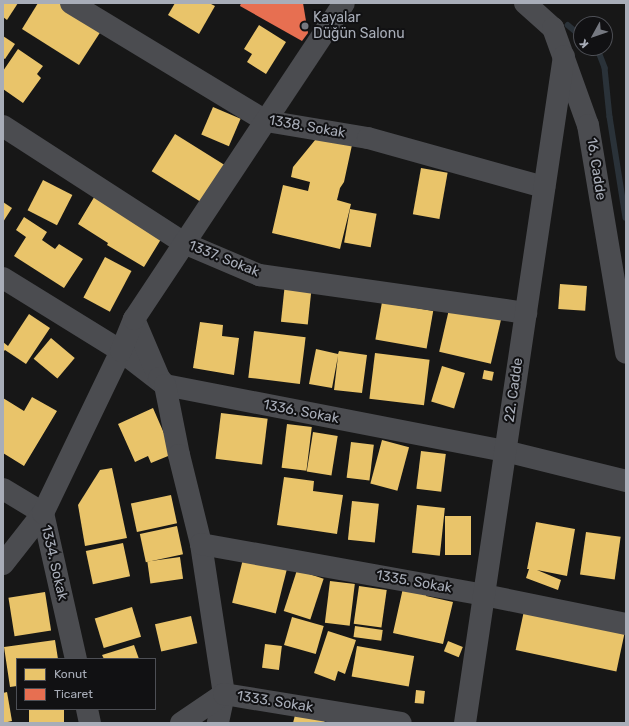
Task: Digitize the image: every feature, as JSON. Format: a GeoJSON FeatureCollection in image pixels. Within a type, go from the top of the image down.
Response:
{"type":"FeatureCollection","features":[{"type":"Feature","properties":{"kind":"street","name":"1338. Sokak"},"geometry":{"type":"LineString","coordinates":[[71,3],[266,121],[368,138],[544,187]]}},
{"type":"Feature","properties":{"kind":"street"},"geometry":{"type":"LineString","coordinates":[[3,564],[43,513],[121,351],[134,319],[344,3]]}},
{"type":"Feature","properties":{"kind":"street","name":"16. Cadde"},"geometry":{"type":"LineString","coordinates":[[525,3],[554,28],[588,125],[626,353]]}},
{"type":"Feature","properties":{"kind":"street","name":"22. Cadde"},"geometry":{"type":"LineString","coordinates":[[465,723],[564,56]]}},
{"type":"Feature","properties":{"kind":"street","name":"1337. Sokak"},"geometry":{"type":"LineString","coordinates":[[3,126],[184,243],[259,275],[526,313]]}},
{"type":"Feature","properties":{"kind":"street","name":"1336. Sokak"},"geometry":{"type":"LineString","coordinates":[[3,278],[121,351],[165,385],[505,451],[626,481]]}},
{"type":"Feature","properties":{"kind":"street"},"geometry":{"type":"LineString","coordinates":[[134,319],[160,378],[165,385],[179,455],[201,544],[224,694],[218,723]]}},
{"type":"Feature","properties":{"kind":"street","name":"1334. Sokak"},"geometry":{"type":"LineString","coordinates":[[3,489],[43,513],[76,658]]}},
{"type":"Feature","properties":{"kind":"street","name":"1335. Sokak"},"geometry":{"type":"LineString","coordinates":[[201,544],[484,595],[626,624]]}},
{"type":"Feature","properties":{"kind":"street","name":"1333. Sokak"},"geometry":{"type":"LineString","coordinates":[[181,723],[224,694],[401,723]]}},
{"type":"Feature","properties":{"kind":"street"},"geometry":{"type":"LineString","coordinates":[[87,710],[90,723]]}},
{"type":"Feature","properties":{"kind":"building: Konut"},"geometry":{"type":"Polygon","coordinates":[[[3,3],[18,3],[7,20],[3,17],[3,3]]]}},
{"type":"Feature","properties":{"kind":"building: Konut"},"geometry":{"type":"Polygon","coordinates":[[[38,3],[63,3],[103,28],[79,65],[22,29],[38,3]]]}},
{"type":"Feature","properties":{"kind":"building: Konut"},"geometry":{"type":"Polygon","coordinates":[[[175,3],[209,3],[215,6],[199,34],[168,15],[175,3]]]}},
{"type":"Feature","properties":{"kind":"building: Konut"},"geometry":{"type":"Polygon","coordinates":[[[259,25],[286,42],[266,74],[247,62],[252,54],[244,49],[259,25]]]}},
{"type":"Feature","properties":{"kind":"building: Konut"},"geometry":{"type":"Polygon","coordinates":[[[3,36],[15,44],[5,59],[3,58],[3,36]]]}},
{"type":"Feature","properties":{"kind":"building: Konut"},"geometry":{"type":"Polygon","coordinates":[[[18,49],[43,66],[37,74],[41,78],[23,103],[3,89],[3,71],[18,49]]]}},
{"type":"Feature","properties":{"kind":"building: Konut"},"geometry":{"type":"Polygon","coordinates":[[[213,107],[241,119],[229,146],[201,135],[213,107]]]}},
{"type":"Feature","properties":{"kind":"building: Konut"},"geometry":{"type":"Polygon","coordinates":[[[175,134],[225,165],[202,203],[152,171],[175,134]]]}},
{"type":"Feature","properties":{"kind":"building: Konut"},"geometry":{"type":"Polygon","coordinates":[[[320,134],[352,145],[344,182],[340,188],[337,200],[351,204],[340,249],[272,233],[283,185],[308,191],[310,182],[291,177],[293,167],[320,134]]]}},
{"type":"Feature","properties":{"kind":"building: Konut"},"geometry":{"type":"Polygon","coordinates":[[[421,168],[448,173],[439,219],[413,214],[421,168]]]}},
{"type":"Feature","properties":{"kind":"building: Konut"},"geometry":{"type":"Polygon","coordinates":[[[43,180],[72,195],[57,225],[28,210],[43,180]]]}},
{"type":"Feature","properties":{"kind":"building: Konut"},"geometry":{"type":"Polygon","coordinates":[[[96,194],[163,236],[144,267],[107,245],[108,243],[78,224],[96,194]]]}},
{"type":"Feature","properties":{"kind":"building: Konut"},"geometry":{"type":"Polygon","coordinates":[[[3,202],[12,208],[3,222],[3,202]]]}},
{"type":"Feature","properties":{"kind":"building: Konut"},"geometry":{"type":"Polygon","coordinates":[[[350,209],[377,214],[371,247],[344,242],[350,209]]]}},
{"type":"Feature","properties":{"kind":"building: Konut"},"geometry":{"type":"Polygon","coordinates":[[[24,217],[47,232],[42,240],[55,249],[59,244],[83,259],[64,288],[14,256],[26,237],[16,230],[24,217]]]}},
{"type":"Feature","properties":{"kind":"building: Konut"},"geometry":{"type":"Polygon","coordinates":[[[105,257],[131,271],[110,312],[83,298],[105,257]]]}},
{"type":"Feature","properties":{"kind":"building: Konut"},"geometry":{"type":"Polygon","coordinates":[[[285,283],[312,286],[308,325],[281,322],[285,283]]]}},
{"type":"Feature","properties":{"kind":"building: Konut"},"geometry":{"type":"Polygon","coordinates":[[[560,284],[587,286],[585,311],[558,309],[560,284]]]}},
{"type":"Feature","properties":{"kind":"building: Konut"},"geometry":{"type":"Polygon","coordinates":[[[382,302],[433,311],[427,348],[375,339],[382,302]]]}},
{"type":"Feature","properties":{"kind":"building: Konut"},"geometry":{"type":"Polygon","coordinates":[[[450,305],[502,317],[491,364],[439,352],[450,305]]]}},
{"type":"Feature","properties":{"kind":"building: Konut"},"geometry":{"type":"Polygon","coordinates":[[[29,314],[50,328],[26,364],[5,350],[3,352],[3,342],[8,346],[29,314]]]}},
{"type":"Feature","properties":{"kind":"building: Konut"},"geometry":{"type":"Polygon","coordinates":[[[200,322],[223,325],[222,336],[239,338],[234,375],[193,368],[200,322]]]}},
{"type":"Feature","properties":{"kind":"building: Konut"},"geometry":{"type":"Polygon","coordinates":[[[254,331],[306,337],[300,384],[248,378],[254,331]]]}},
{"type":"Feature","properties":{"kind":"building: Konut"},"geometry":{"type":"Polygon","coordinates":[[[51,338],[75,358],[57,379],[34,359],[51,338]]]}},
{"type":"Feature","properties":{"kind":"building: Konut"},"geometry":{"type":"Polygon","coordinates":[[[316,349],[338,354],[339,351],[367,355],[362,393],[334,390],[338,356],[332,388],[309,384],[316,349]]]}},
{"type":"Feature","properties":{"kind":"building: Konut"},"geometry":{"type":"Polygon","coordinates":[[[375,353],[430,360],[424,405],[369,399],[375,353]]]}},
{"type":"Feature","properties":{"kind":"building: Konut"},"geometry":{"type":"Polygon","coordinates":[[[442,366],[465,373],[454,408],[431,401],[442,366]]]}},
{"type":"Feature","properties":{"kind":"building: Konut"},"geometry":{"type":"Polygon","coordinates":[[[484,370],[494,372],[492,381],[482,379],[484,370]]]}},
{"type":"Feature","properties":{"kind":"building: Konut"},"geometry":{"type":"Polygon","coordinates":[[[32,397],[57,411],[24,466],[3,453],[3,398],[24,411],[32,397]]]}},
{"type":"Feature","properties":{"kind":"building: Konut"},"geometry":{"type":"Polygon","coordinates":[[[153,408],[173,454],[151,463],[148,456],[135,462],[118,424],[153,408]]]}},
{"type":"Feature","properties":{"kind":"building: Konut"},"geometry":{"type":"Polygon","coordinates":[[[221,413],[268,419],[262,464],[215,459],[221,413]]]}},
{"type":"Feature","properties":{"kind":"building: Konut"},"geometry":{"type":"Polygon","coordinates":[[[287,424],[312,427],[306,471],[282,468],[287,424]]]}},
{"type":"Feature","properties":{"kind":"building: Konut"},"geometry":{"type":"Polygon","coordinates":[[[313,432],[338,436],[331,475],[307,472],[313,432]]]}},
{"type":"Feature","properties":{"kind":"building: Konut"},"geometry":{"type":"Polygon","coordinates":[[[382,440],[409,447],[397,491],[370,483],[382,440]]]}},
{"type":"Feature","properties":{"kind":"building: Konut"},"geometry":{"type":"Polygon","coordinates":[[[351,442],[374,445],[369,481],[347,478],[351,442]]]}},
{"type":"Feature","properties":{"kind":"building: Konut"},"geometry":{"type":"Polygon","coordinates":[[[421,451],[446,454],[441,492],[416,489],[421,451]]]}},
{"type":"Feature","properties":{"kind":"building: Konut"},"geometry":{"type":"Polygon","coordinates":[[[112,468],[127,538],[85,546],[78,505],[100,470],[112,468]]]}},
{"type":"Feature","properties":{"kind":"building: Konut"},"geometry":{"type":"Polygon","coordinates":[[[284,477],[314,481],[313,491],[343,495],[337,534],[277,525],[284,477]]]}},
{"type":"Feature","properties":{"kind":"building: Konut"},"geometry":{"type":"Polygon","coordinates":[[[171,495],[177,523],[137,532],[131,504],[171,495]]]}},
{"type":"Feature","properties":{"kind":"building: Konut"},"geometry":{"type":"Polygon","coordinates":[[[352,501],[379,504],[375,543],[348,540],[352,501]]]}},
{"type":"Feature","properties":{"kind":"building: Konut"},"geometry":{"type":"Polygon","coordinates":[[[417,505],[445,508],[440,556],[412,553],[417,505]]]}},
{"type":"Feature","properties":{"kind":"building: Konut"},"geometry":{"type":"Polygon","coordinates":[[[445,516],[471,516],[471,555],[445,555],[445,516]]]}},
{"type":"Feature","properties":{"kind":"building: Konut"},"geometry":{"type":"Polygon","coordinates":[[[536,522],[575,529],[567,576],[537,570],[561,580],[558,590],[526,578],[529,569],[527,569],[536,522]]]}},
{"type":"Feature","properties":{"kind":"building: Konut"},"geometry":{"type":"Polygon","coordinates":[[[177,526],[183,554],[146,562],[140,534],[177,526]]]}},
{"type":"Feature","properties":{"kind":"building: Konut"},"geometry":{"type":"Polygon","coordinates":[[[586,532],[621,537],[615,579],[580,575],[586,532]]]}},
{"type":"Feature","properties":{"kind":"building: Konut"},"geometry":{"type":"Polygon","coordinates":[[[123,543],[130,576],[93,584],[86,551],[123,543]]]}},
{"type":"Feature","properties":{"kind":"building: Konut"},"geometry":{"type":"Polygon","coordinates":[[[180,557],[183,579],[150,583],[147,562],[180,557]]]}},
{"type":"Feature","properties":{"kind":"building: Konut"},"geometry":{"type":"Polygon","coordinates":[[[243,559],[287,570],[276,614],[232,603],[243,559]]]}},
{"type":"Feature","properties":{"kind":"building: Konut"},"geometry":{"type":"Polygon","coordinates":[[[297,570],[324,579],[310,620],[284,611],[297,570]]]}},
{"type":"Feature","properties":{"kind":"building: Konut"},"geometry":{"type":"Polygon","coordinates":[[[330,581],[355,584],[350,626],[325,623],[330,581]]]}},
{"type":"Feature","properties":{"kind":"building: Konut"},"geometry":{"type":"Polygon","coordinates":[[[359,586],[387,590],[381,628],[354,624],[359,586]]]}},
{"type":"Feature","properties":{"kind":"building: Konut"},"geometry":{"type":"Polygon","coordinates":[[[403,588],[427,593],[426,596],[453,602],[443,644],[393,633],[403,588]]]}},
{"type":"Feature","properties":{"kind":"building: Konut"},"geometry":{"type":"Polygon","coordinates":[[[45,592],[51,631],[15,636],[8,598],[45,592]]]}},
{"type":"Feature","properties":{"kind":"building: Konut"},"geometry":{"type":"Polygon","coordinates":[[[525,606],[626,627],[616,671],[516,650],[525,606]]]}},
{"type":"Feature","properties":{"kind":"building: Konut"},"geometry":{"type":"Polygon","coordinates":[[[132,607],[141,637],[104,648],[95,618],[132,607]]]}},
{"type":"Feature","properties":{"kind":"building: Konut"},"geometry":{"type":"Polygon","coordinates":[[[191,616],[197,643],[161,652],[155,624],[191,616]]]}},
{"type":"Feature","properties":{"kind":"building: Konut"},"geometry":{"type":"Polygon","coordinates":[[[292,617],[324,626],[316,654],[284,645],[292,617]]]}},
{"type":"Feature","properties":{"kind":"building: Konut"},"geometry":{"type":"Polygon","coordinates":[[[355,626],[383,630],[381,641],[353,637],[355,626]]]}},
{"type":"Feature","properties":{"kind":"building: Konut"},"geometry":{"type":"Polygon","coordinates":[[[328,631],[356,640],[345,674],[338,671],[335,681],[314,673],[328,631]]]}},
{"type":"Feature","properties":{"kind":"building: Konut"},"geometry":{"type":"Polygon","coordinates":[[[55,640],[58,658],[16,658],[16,686],[10,687],[4,647],[55,640]]]}},
{"type":"Feature","properties":{"kind":"building: Konut"},"geometry":{"type":"Polygon","coordinates":[[[448,641],[463,647],[459,657],[444,651],[448,641]]]}},
{"type":"Feature","properties":{"kind":"building: Konut"},"geometry":{"type":"Polygon","coordinates":[[[265,644],[282,646],[279,670],[262,668],[265,644]]]}},
{"type":"Feature","properties":{"kind":"building: Konut"},"geometry":{"type":"Polygon","coordinates":[[[134,645],[139,658],[104,658],[102,655],[134,645]]]}},
{"type":"Feature","properties":{"kind":"building: Konut"},"geometry":{"type":"Polygon","coordinates":[[[357,646],[414,656],[409,687],[352,677],[357,646]]]}},
{"type":"Feature","properties":{"kind":"building: Konut"},"geometry":{"type":"Polygon","coordinates":[[[416,690],[425,691],[424,704],[415,703],[416,690]]]}},
{"type":"Feature","properties":{"kind":"building: Konut"},"geometry":{"type":"Polygon","coordinates":[[[7,692],[12,721],[3,723],[3,693],[7,692]]]}},
{"type":"Feature","properties":{"kind":"building: Konut"},"geometry":{"type":"Polygon","coordinates":[[[29,710],[64,710],[64,723],[29,723],[29,710]]]}},
{"type":"Feature","properties":{"kind":"building: Konut"},"geometry":{"type":"Polygon","coordinates":[[[296,711],[326,718],[324,723],[293,723],[296,711]]]}},
{"type":"Feature","properties":{"kind":"building: Ticaret"},"geometry":{"type":"Polygon","coordinates":[[[241,3],[303,3],[308,33],[302,41],[240,6],[241,3]]]}},
{"type":"Feature","properties":{"kind":"waterway"},"geometry":{"type":"LineString","coordinates":[[568,25],[573,29]]}},
{"type":"Feature","properties":{"kind":"waterway"},"geometry":{"type":"LineString","coordinates":[[600,56],[605,68],[610,117],[626,218]]}},
{"type":"Feature","properties":{"kind":"place","name":"Kayalar Düğün Salonu"},"geometry":{"type":"Point","coordinates":[305,26]}}]}
